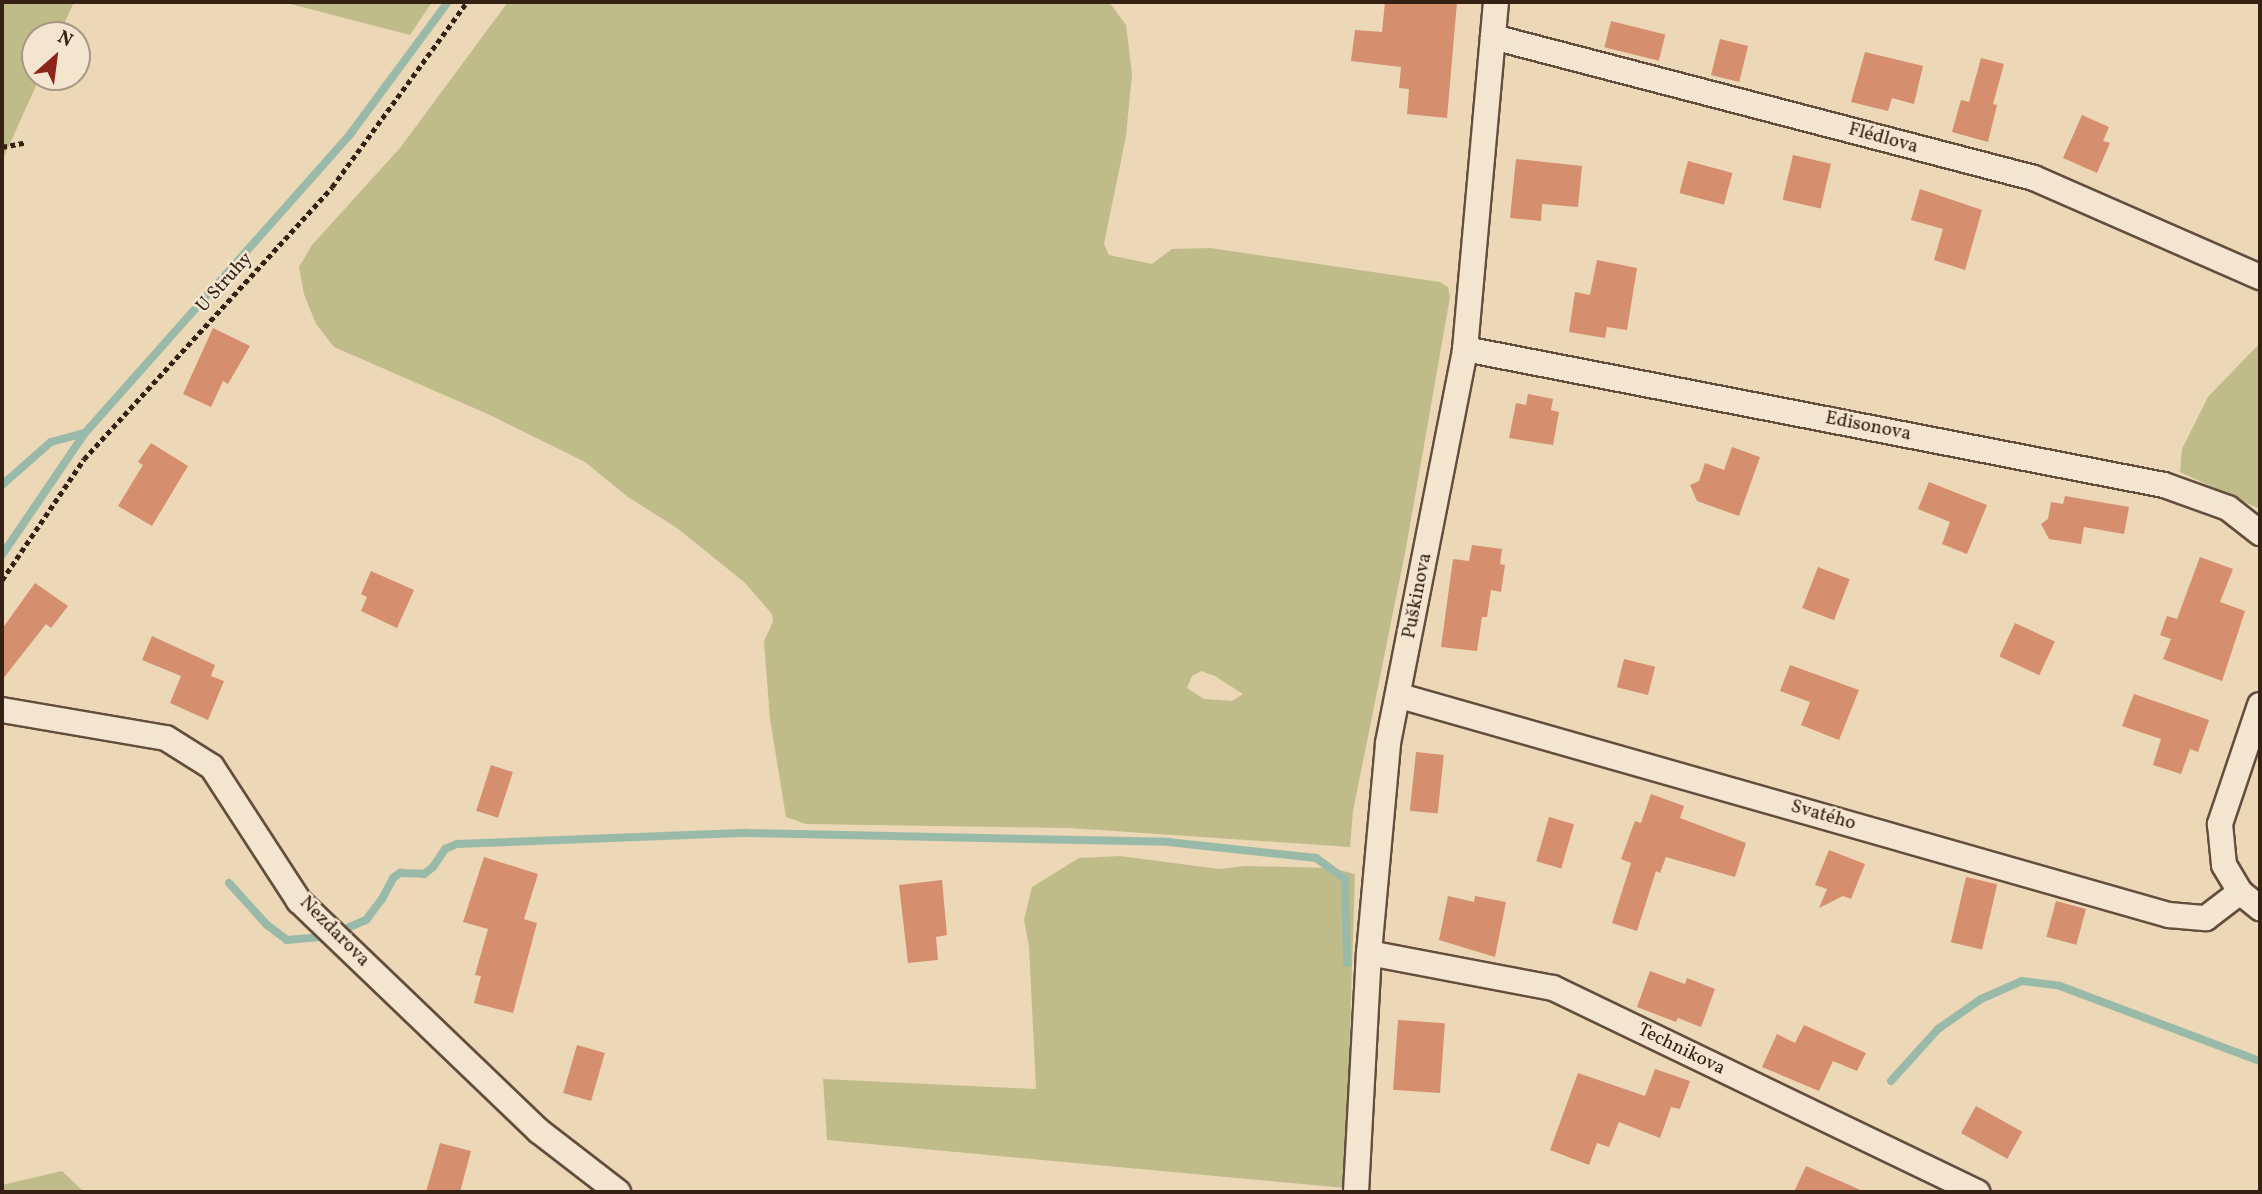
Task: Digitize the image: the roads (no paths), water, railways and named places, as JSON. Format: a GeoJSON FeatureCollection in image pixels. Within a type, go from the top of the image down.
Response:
{"type":"FeatureCollection","features":[{"type":"Feature","properties":{"kind":"street","name":"Puškinova"},"geometry":{"type":"LineString","coordinates":[[1356,1192],[1369,953],[1388,743],[1465,349],[1496,2]]}},
{"type":"Feature","properties":{"kind":"street","name":"Flédlova"},"geometry":{"type":"LineString","coordinates":[[1493,37],[2034,178],[2260,277]]}},
{"type":"Feature","properties":{"kind":"street","name":"Edisonova"},"geometry":{"type":"LineString","coordinates":[[1465,349],[2164,485],[2228,508],[2260,533]]}},
{"type":"Feature","properties":{"kind":"street","name":"Svatého"},"geometry":{"type":"LineString","coordinates":[[1399,695],[2169,915],[2206,918],[2240,892]]}},
{"type":"Feature","properties":{"kind":"street"},"geometry":{"type":"LineString","coordinates":[[2260,705],[2220,824],[2224,865],[2240,892],[2260,908]]}},
{"type":"Feature","properties":{"kind":"street","name":"Nezdarova"},"geometry":{"type":"LineString","coordinates":[[2,710],[166,738],[212,766],[299,901],[539,1130],[618,1192]]}},
{"type":"Feature","properties":{"kind":"street","name":"Technikova"},"geometry":{"type":"LineString","coordinates":[[1369,953],[1553,988],[1977,1192]]}},
{"type":"Feature","properties":{"kind":"waterway"},"geometry":{"type":"LineString","coordinates":[[2,555],[85,433],[351,133],[448,2]]}},
{"type":"Feature","properties":{"kind":"waterway"},"geometry":{"type":"LineString","coordinates":[[2,485],[51,442],[85,433]]}},
{"type":"Feature","properties":{"kind":"waterway"},"geometry":{"type":"LineString","coordinates":[[347,928],[366,920],[382,899],[393,878],[400,873],[424,874],[433,867],[445,849],[457,844],[747,833],[1168,842],[1316,858],[1345,879],[1347,963]]}},
{"type":"Feature","properties":{"kind":"waterway"},"geometry":{"type":"LineString","coordinates":[[229,883],[267,925],[287,940],[323,937]]}},
{"type":"Feature","properties":{"kind":"waterway"},"geometry":{"type":"LineString","coordinates":[[1891,1081],[1938,1029],[1981,999],[2022,981],[2060,986],[2260,1061]]}}]}
